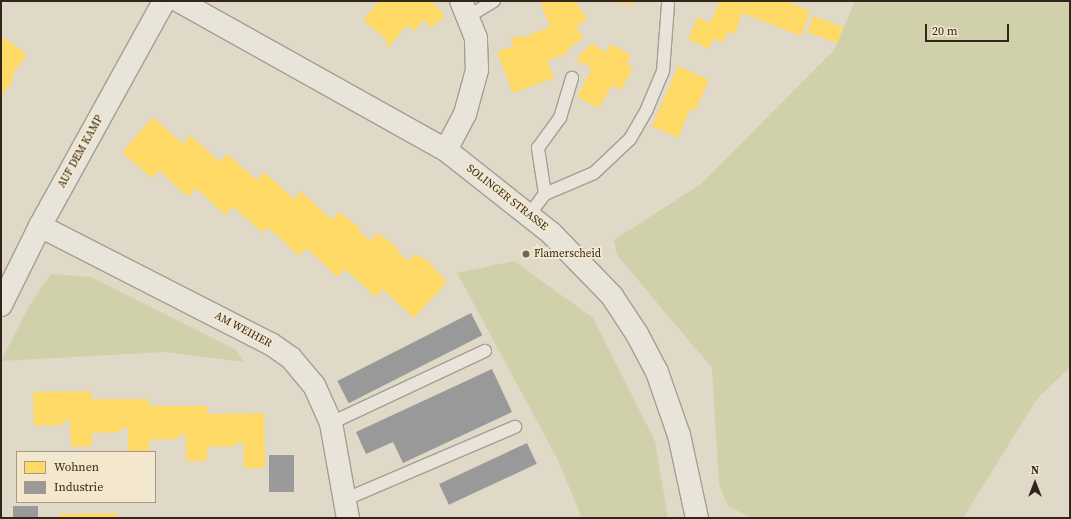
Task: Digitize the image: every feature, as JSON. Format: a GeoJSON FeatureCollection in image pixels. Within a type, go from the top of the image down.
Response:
{"type":"FeatureCollection","features":[{"type":"Feature","properties":{"kind":"main road","name":"AUF DEM KAMP"},"geometry":{"type":"LineString","coordinates":[[1,304],[40,226],[164,1]]}},
{"type":"Feature","properties":{"kind":"main road","name":"SOLINGER STRASSE"},"geometry":{"type":"LineString","coordinates":[[179,1],[446,150],[551,233],[612,296],[638,334],[657,372],[679,435],[697,518]]}},
{"type":"Feature","properties":{"kind":"main road"},"geometry":{"type":"LineString","coordinates":[[446,150],[465,114],[477,70],[476,38],[465,9]]}},
{"type":"Feature","properties":{"kind":"main road","name":"AM WEIHER"},"geometry":{"type":"LineString","coordinates":[[40,226],[272,344],[291,358],[314,385],[332,423],[347,509]]}},
{"type":"Feature","properties":{"kind":"lane"},"geometry":{"type":"LineString","coordinates":[[465,9],[494,1]]}},
{"type":"Feature","properties":{"kind":"lane"},"geometry":{"type":"LineString","coordinates":[[529,215],[545,194],[594,173],[630,138],[647,109],[663,71],[668,4]]}},
{"type":"Feature","properties":{"kind":"lane"},"geometry":{"type":"LineString","coordinates":[[545,194],[538,148],[560,118],[572,78]]}},
{"type":"Feature","properties":{"kind":"lane"},"geometry":{"type":"LineString","coordinates":[[332,423],[485,351]]}},
{"type":"Feature","properties":{"kind":"lane"},"geometry":{"type":"LineString","coordinates":[[347,509],[516,427]]}},
{"type":"Feature","properties":{"kind":"green space"},"geometry":{"type":"Polygon","coordinates":[[[855,1],[1070,1],[1070,367],[1037,399],[963,518],[751,518],[728,506],[719,485],[712,368],[617,255],[614,240],[701,184],[834,50],[855,1]]]}},
{"type":"Feature","properties":{"kind":"green space"},"geometry":{"type":"Polygon","coordinates":[[[514,261],[593,318],[655,441],[668,518],[582,518],[557,458],[457,273],[514,261]]]}},
{"type":"Feature","properties":{"kind":"green space"},"geometry":{"type":"Polygon","coordinates":[[[51,274],[91,277],[236,350],[244,362],[165,352],[1,361],[28,308],[51,274]]]}},
{"type":"Feature","properties":{"kind":"building: Wohnen"},"geometry":{"type":"Polygon","coordinates":[[[379,1],[431,1],[445,16],[431,28],[424,20],[414,31],[407,25],[389,47],[385,44],[388,41],[363,20],[379,1]]]}},
{"type":"Feature","properties":{"kind":"building: Wohnen"},"geometry":{"type":"Polygon","coordinates":[[[540,1],[575,1],[587,19],[576,28],[584,37],[569,48],[566,54],[547,61],[554,78],[513,93],[497,52],[513,46],[511,39],[519,36],[524,37],[550,27],[540,1]]]}},
{"type":"Feature","properties":{"kind":"building: Wohnen"},"geometry":{"type":"Polygon","coordinates":[[[604,1],[635,1],[634,5],[604,1]]]}},
{"type":"Feature","properties":{"kind":"building: Wohnen"},"geometry":{"type":"Polygon","coordinates":[[[720,1],[785,1],[810,11],[801,36],[742,13],[735,34],[728,32],[723,43],[713,39],[709,49],[688,39],[698,17],[710,23],[720,1]]]}},
{"type":"Feature","properties":{"kind":"building: Wohnen"},"geometry":{"type":"Polygon","coordinates":[[[813,16],[843,27],[837,43],[807,32],[813,16]]]}},
{"type":"Feature","properties":{"kind":"building: Wohnen"},"geometry":{"type":"Polygon","coordinates":[[[1,36],[27,54],[11,77],[14,79],[1,97],[1,36]]]}},
{"type":"Feature","properties":{"kind":"building: Wohnen"},"geometry":{"type":"Polygon","coordinates":[[[591,43],[606,52],[611,44],[631,55],[626,64],[633,68],[621,90],[612,85],[599,108],[577,97],[592,68],[576,60],[591,43]]]}},
{"type":"Feature","properties":{"kind":"building: Wohnen"},"geometry":{"type":"Polygon","coordinates":[[[678,66],[709,80],[695,111],[690,109],[678,138],[652,126],[678,66]]]}},
{"type":"Feature","properties":{"kind":"building: Wohnen"},"geometry":{"type":"Polygon","coordinates":[[[153,117],[183,144],[190,135],[220,162],[227,154],[257,180],[264,172],[294,199],[301,191],[332,220],[339,212],[361,229],[359,231],[370,241],[378,233],[399,249],[397,251],[409,261],[416,254],[429,262],[447,282],[414,318],[383,289],[376,297],[345,269],[337,277],[307,248],[299,256],[268,227],[263,233],[233,207],[225,215],[196,188],[188,197],[159,170],[152,178],[122,152],[153,117]]]}},
{"type":"Feature","properties":{"kind":"building: Wohnen"},"geometry":{"type":"Polygon","coordinates":[[[91,391],[91,399],[149,399],[149,406],[207,406],[207,414],[264,413],[265,468],[244,468],[243,442],[236,442],[236,446],[207,447],[207,461],[186,461],[186,435],[178,435],[179,439],[149,440],[149,451],[128,451],[128,428],[121,428],[121,432],[92,433],[92,446],[71,447],[70,420],[63,421],[63,425],[34,426],[33,392],[91,391]]]}},
{"type":"Feature","properties":{"kind":"building: Wohnen"},"geometry":{"type":"Polygon","coordinates":[[[117,513],[117,518],[59,518],[59,514],[117,513]]]}},
{"type":"Feature","properties":{"kind":"building: Industrie"},"geometry":{"type":"Polygon","coordinates":[[[471,313],[482,335],[349,403],[337,381],[471,313]]]}},
{"type":"Feature","properties":{"kind":"building: Industrie"},"geometry":{"type":"Polygon","coordinates":[[[492,369],[512,412],[403,463],[393,442],[366,454],[356,432],[492,369]]]}},
{"type":"Feature","properties":{"kind":"building: Industrie"},"geometry":{"type":"Polygon","coordinates":[[[527,443],[537,464],[449,505],[439,484],[527,443]]]}},
{"type":"Feature","properties":{"kind":"building: Industrie"},"geometry":{"type":"Polygon","coordinates":[[[269,455],[294,455],[294,492],[269,492],[269,455]]]}},
{"type":"Feature","properties":{"kind":"building: Industrie"},"geometry":{"type":"Polygon","coordinates":[[[13,506],[38,506],[38,518],[13,518],[13,506]]]}},
{"type":"Feature","properties":{"kind":"place","name":"Flamerscheid"},"geometry":{"type":"Point","coordinates":[526,254]}}]}
